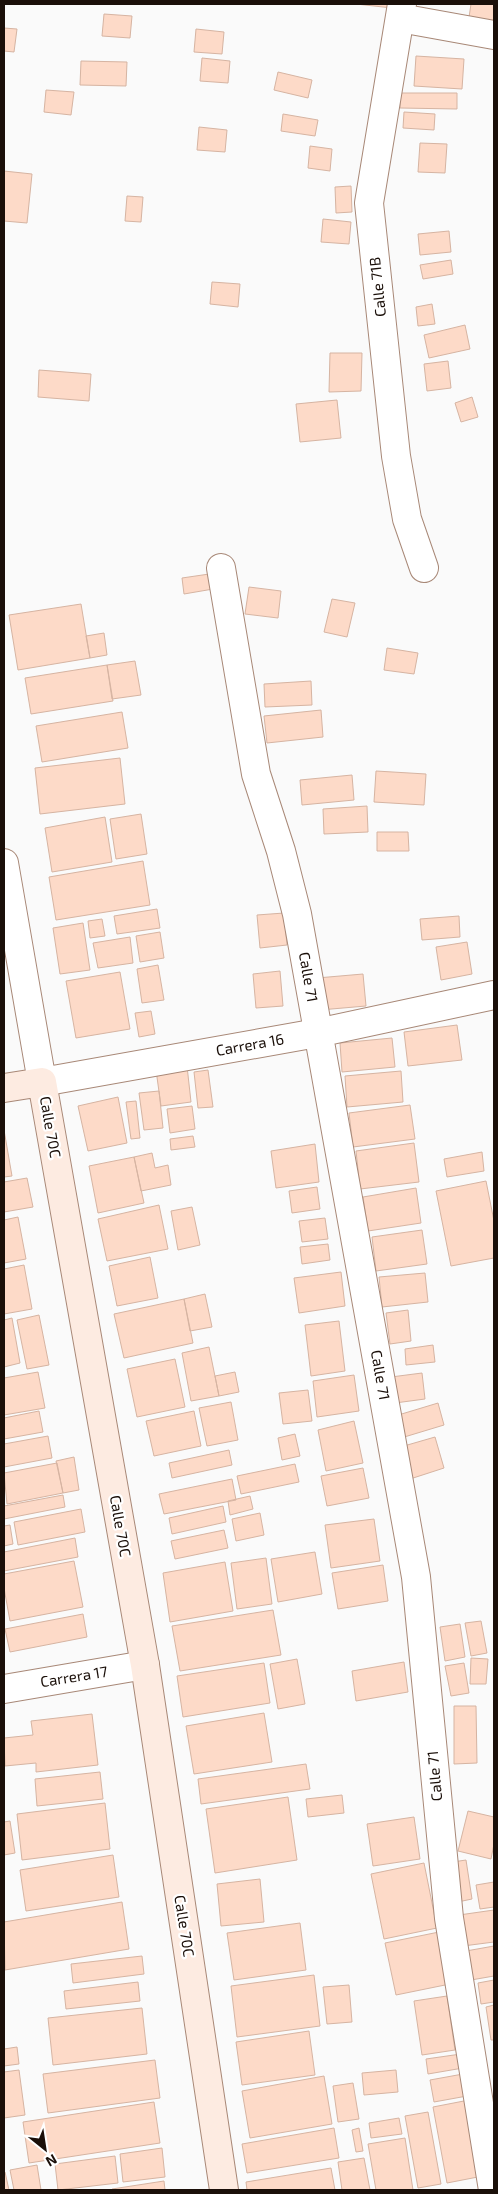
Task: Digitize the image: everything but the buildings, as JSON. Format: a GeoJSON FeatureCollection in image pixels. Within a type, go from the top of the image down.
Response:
{"type":"FeatureCollection","features":[{"type":"Feature","properties":{"kind":"street"},"geometry":{"type":"LineString","coordinates":[[401,11],[494,35]]}},
{"type":"Feature","properties":{"kind":"street","name":"Calle 71B"},"geometry":{"type":"LineString","coordinates":[[401,11],[369,203],[396,456],[407,519],[424,568]]}},
{"type":"Feature","properties":{"kind":"street","name":"Calle 71"},"geometry":{"type":"LineString","coordinates":[[221,568],[256,774],[281,851],[297,914],[416,1577],[449,1918],[494,2190]]}},
{"type":"Feature","properties":{"kind":"street","name":"Calle 70C"},"geometry":{"type":"LineString","coordinates":[[4,863],[145,1665],[224,2190]]}},
{"type":"Feature","properties":{"kind":"street","name":"Carrera 16"},"geometry":{"type":"LineString","coordinates":[[4,1088],[317,1033],[494,995]]}},
{"type":"Feature","properties":{"kind":"street","name":"Carrera 17"},"geometry":{"type":"LineString","coordinates":[[4,1689],[145,1665]]}}]}
